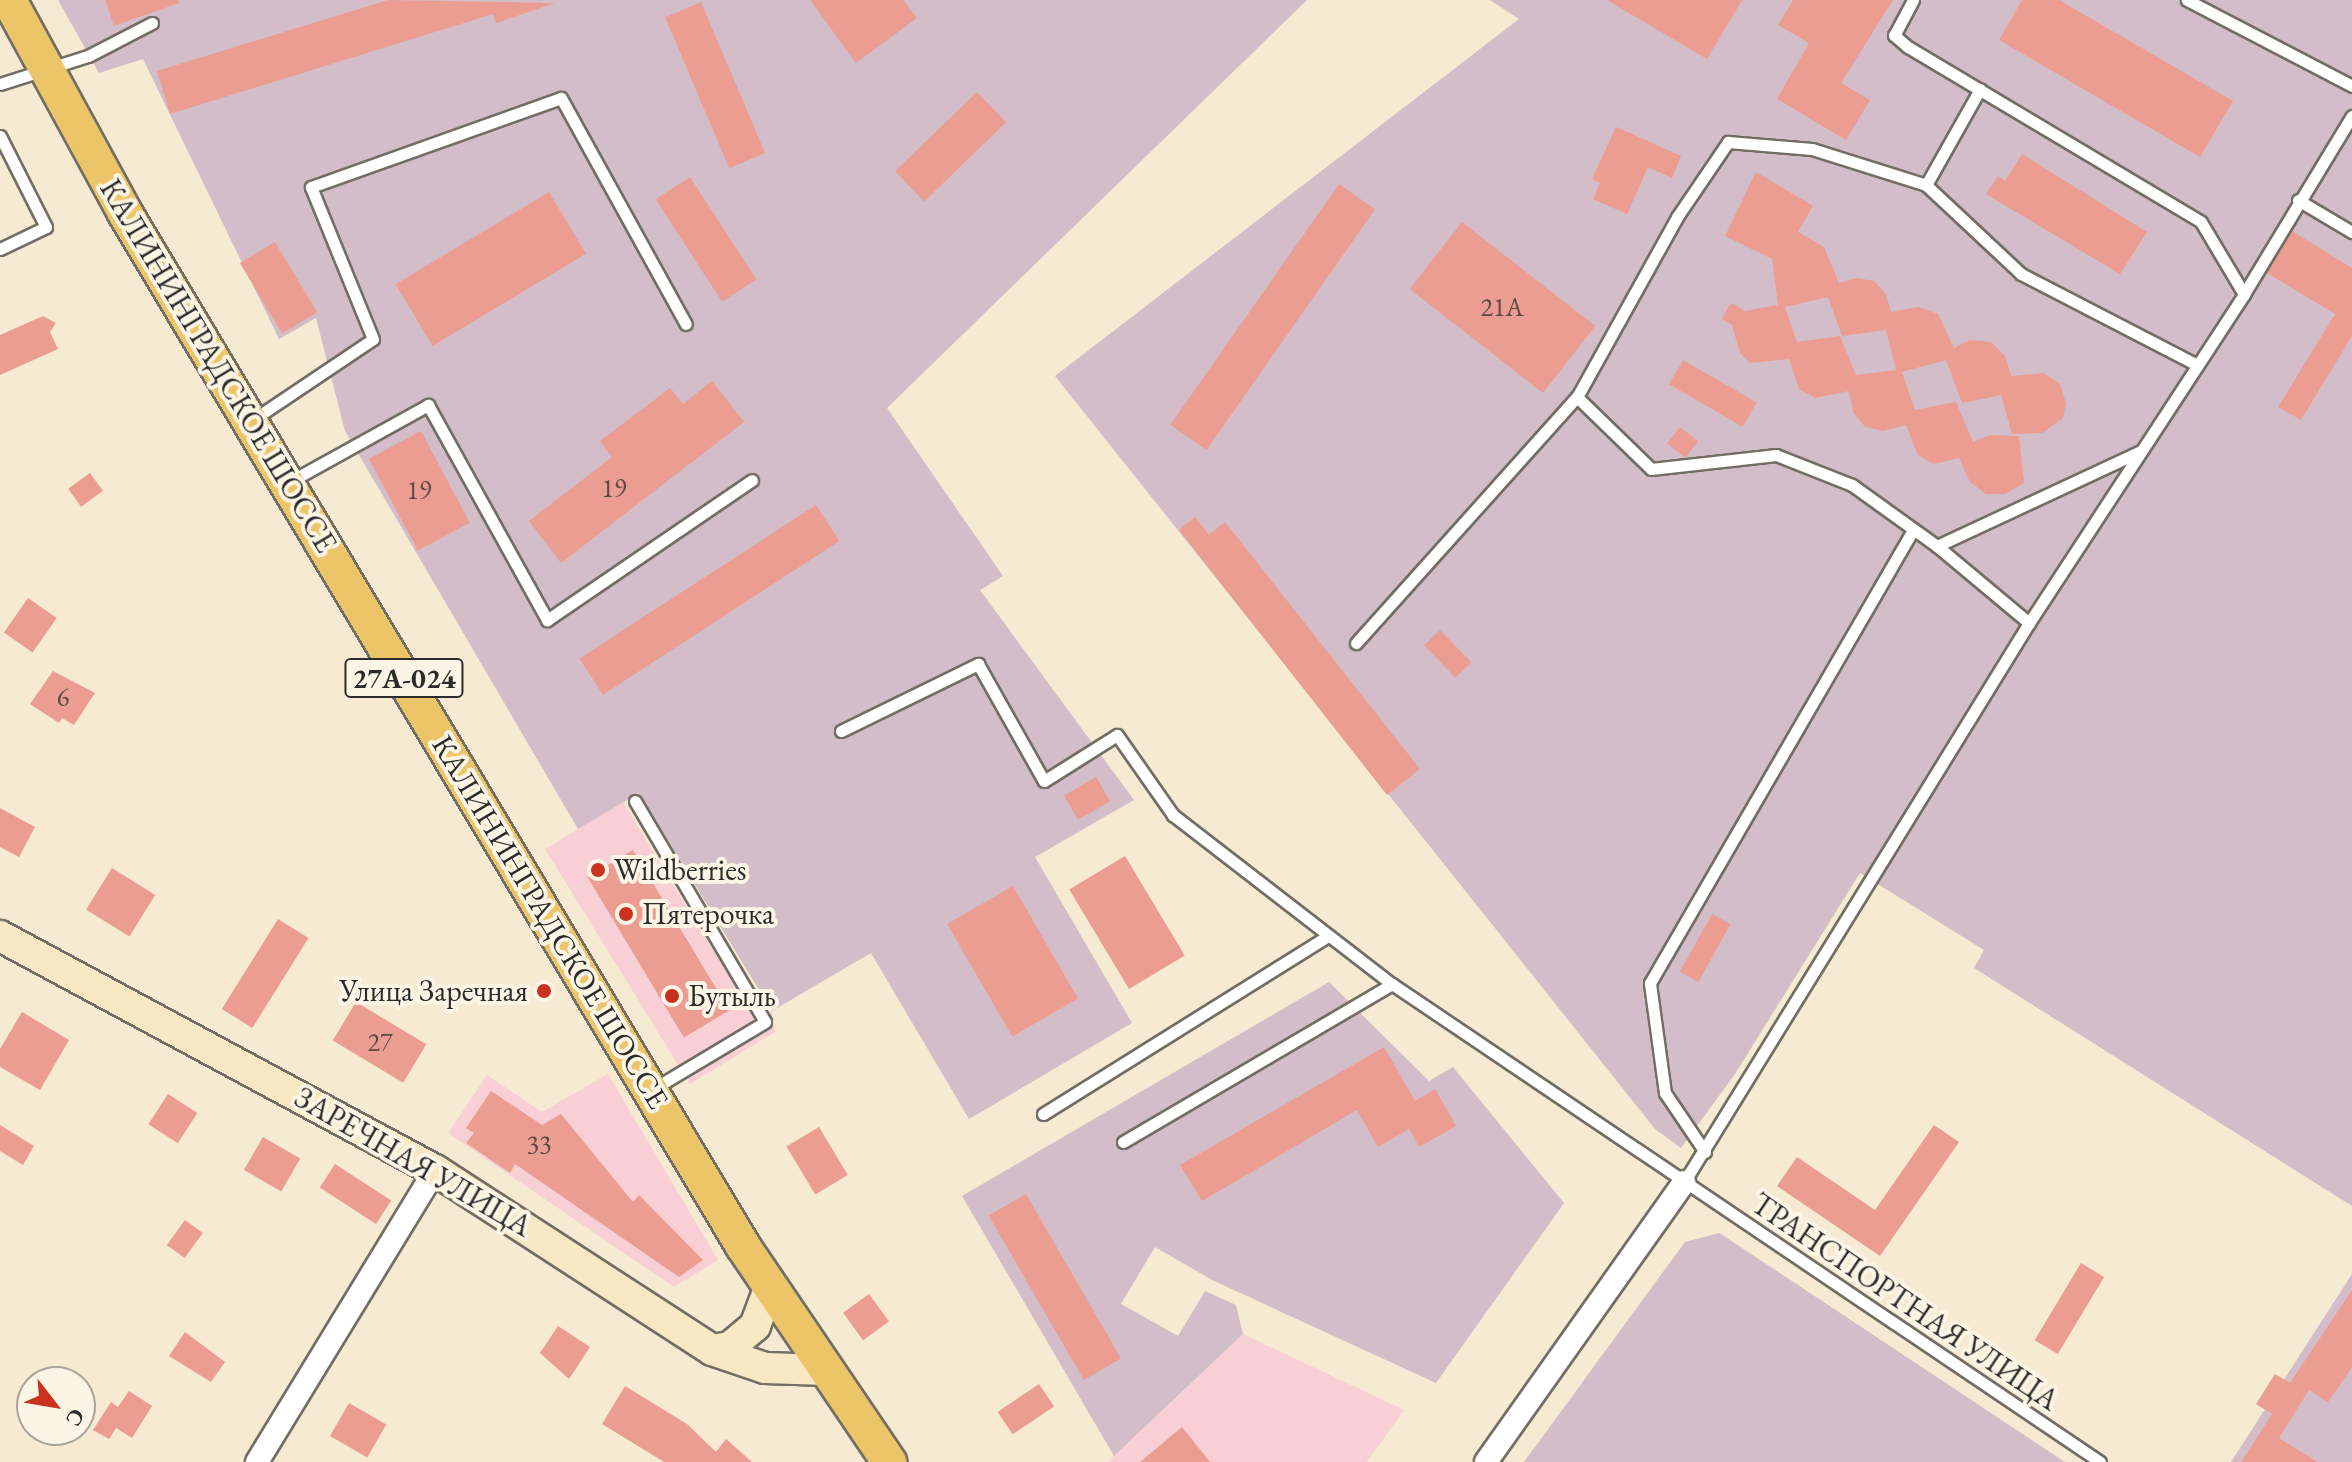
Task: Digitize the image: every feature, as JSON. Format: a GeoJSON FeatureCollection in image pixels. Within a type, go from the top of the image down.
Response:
{"type":"FeatureCollection","features":[{"type":"Feature","properties":{"kind":"main road","name":"КАЛИНИНГРАДСКОЕ ШОССЕ"},"geometry":{"type":"LineString","coordinates":[[9,0],[250,422],[651,1091],[770,1286],[889,1462]]}},
{"type":"Feature","properties":{"kind":"main road","name":"ЗАРЕЧНАЯ УЛИЦА"},"geometry":{"type":"LineString","coordinates":[[0,936],[435,1170],[712,1350],[765,1368],[826,1370]]}},
{"type":"Feature","properties":{"kind":"main road"},"geometry":{"type":"LineString","coordinates":[[712,1350],[730,1347],[755,1326],[770,1286]]}},
{"type":"Feature","properties":{"kind":"street"},"geometry":{"type":"LineString","coordinates":[[257,1462],[435,1170]]}},
{"type":"Feature","properties":{"kind":"street"},"geometry":{"type":"LineString","coordinates":[[1486,1462],[1684,1182]]}},
{"type":"Feature","properties":{"kind":"lane"},"geometry":{"type":"LineString","coordinates":[[1913,0],[1894,35],[2201,222],[2244,294]]}},
{"type":"Feature","properties":{"kind":"lane"},"geometry":{"type":"LineString","coordinates":[[2187,0],[2352,86]]}},
{"type":"Feature","properties":{"kind":"lane"},"geometry":{"type":"LineString","coordinates":[[0,84],[45,67],[88,56],[152,23]]}},
{"type":"Feature","properties":{"kind":"lane"},"geometry":{"type":"LineString","coordinates":[[1926,185],[1980,89]]}},
{"type":"Feature","properties":{"kind":"lane"},"geometry":{"type":"LineString","coordinates":[[250,422],[373,339],[311,187],[561,98],[686,324]]}},
{"type":"Feature","properties":{"kind":"lane"},"geometry":{"type":"LineString","coordinates":[[1684,1182],[2029,623],[2244,294],[2298,200],[2352,116]]}},
{"type":"Feature","properties":{"kind":"lane"},"geometry":{"type":"LineString","coordinates":[[0,136],[46,227],[0,249]]}},
{"type":"Feature","properties":{"kind":"lane"},"geometry":{"type":"LineString","coordinates":[[1356,643],[1577,397],[1677,217],[1728,142],[1812,149],[1926,185],[2021,274],[2197,365]]}},
{"type":"Feature","properties":{"kind":"lane"},"geometry":{"type":"LineString","coordinates":[[2298,200],[2352,232]]}},
{"type":"Feature","properties":{"kind":"lane"},"geometry":{"type":"LineString","coordinates":[[1577,397],[1651,469],[1776,455],[1852,485],[1937,546],[2029,623]]}},
{"type":"Feature","properties":{"kind":"lane"},"geometry":{"type":"LineString","coordinates":[[287,484],[428,405],[547,620],[752,480]]}},
{"type":"Feature","properties":{"kind":"lane"},"geometry":{"type":"LineString","coordinates":[[1937,546],[2140,452]]}},
{"type":"Feature","properties":{"kind":"lane"},"geometry":{"type":"LineString","coordinates":[[1705,1152],[1665,1093],[1650,983],[1913,530]]}},
{"type":"Feature","properties":{"kind":"lane","name":"ТРАНСПОРТНАЯ УЛИЦА"},"geometry":{"type":"LineString","coordinates":[[841,731],[978,664],[1044,781],[1117,735],[1173,815],[1326,937],[2100,1462]]}},
{"type":"Feature","properties":{"kind":"lane"},"geometry":{"type":"LineString","coordinates":[[635,801],[765,1022],[651,1091]]}},
{"type":"Feature","properties":{"kind":"lane"},"geometry":{"type":"LineString","coordinates":[[1043,1114],[1326,937]]}},
{"type":"Feature","properties":{"kind":"lane"},"geometry":{"type":"LineString","coordinates":[[1123,1142],[1392,984]]}},
{"type":"Feature","properties":{"kind":"shaded area"},"geometry":{"type":"Polygon","coordinates":[[[58,0],[1307,0],[887,408],[1003,576],[980,590],[1134,800],[1035,857],[1132,1023],[969,1119],[871,953],[772,1011],[639,793],[578,829],[345,431],[316,318],[279,339],[143,59],[99,73],[58,0]]]}},
{"type":"Feature","properties":{"kind":"shaded area"},"geometry":{"type":"Polygon","coordinates":[[[1490,0],[2352,0],[2352,1206],[1974,968],[1984,950],[1860,873],[1735,1074],[1681,1148],[1655,1129],[1055,376],[1519,19],[1490,0]]]}},
{"type":"Feature","properties":{"kind":"shaded area"},"geometry":{"type":"Polygon","coordinates":[[[623,802],[756,1021],[772,1011],[775,1032],[690,1084],[545,849],[623,802]]]}},
{"type":"Feature","properties":{"kind":"shaded area"},"geometry":{"type":"Polygon","coordinates":[[[1329,982],[1429,1081],[1453,1067],[1564,1203],[1436,1383],[1212,1280],[1155,1247],[1121,1304],[1178,1336],[1205,1291],[1236,1305],[1243,1334],[1114,1456],[962,1196],[1329,982]]]}},
{"type":"Feature","properties":{"kind":"shaded area"},"geometry":{"type":"Polygon","coordinates":[[[608,1074],[718,1260],[674,1287],[448,1133],[487,1075],[542,1112],[608,1074]]]}},
{"type":"Feature","properties":{"kind":"shaded area"},"geometry":{"type":"Polygon","coordinates":[[[1719,1233],[2065,1462],[1524,1462],[1685,1242],[1719,1233]]]}},
{"type":"Feature","properties":{"kind":"shaded area"},"geometry":{"type":"Polygon","coordinates":[[[2352,1274],[2352,1462],[2231,1462],[2352,1274]]]}},
{"type":"Feature","properties":{"kind":"shaded area"},"geometry":{"type":"Polygon","coordinates":[[[1243,1334],[1404,1410],[1367,1462],[1108,1462],[1243,1334]]]}},
{"type":"Feature","properties":{"kind":"building"},"geometry":{"type":"Polygon","coordinates":[[[105,0],[179,0],[179,3],[114,26],[105,0]]]}},
{"type":"Feature","properties":{"kind":"building"},"geometry":{"type":"Polygon","coordinates":[[[388,0],[555,3],[496,23],[493,14],[170,114],[157,71],[388,0]]]}},
{"type":"Feature","properties":{"kind":"building"},"geometry":{"type":"Polygon","coordinates":[[[810,0],[903,0],[917,18],[856,63],[810,0]]]}},
{"type":"Feature","properties":{"kind":"building"},"geometry":{"type":"Polygon","coordinates":[[[1607,0],[1742,0],[1707,59],[1607,0]]]}},
{"type":"Feature","properties":{"kind":"building"},"geometry":{"type":"Polygon","coordinates":[[[1793,0],[1893,0],[1841,83],[1870,100],[1846,140],[1777,99],[1809,43],[1778,25],[1793,0]]]}},
{"type":"Feature","properties":{"kind":"building"},"geometry":{"type":"Polygon","coordinates":[[[2022,0],[2059,0],[2233,101],[2200,157],[1999,40],[2022,0]]]}},
{"type":"Feature","properties":{"kind":"building"},"geometry":{"type":"Polygon","coordinates":[[[701,2],[765,153],[729,168],[665,17],[701,2]]]}},
{"type":"Feature","properties":{"kind":"building"},"geometry":{"type":"Polygon","coordinates":[[[977,92],[1006,122],[924,201],[895,171],[977,92]]]}},
{"type":"Feature","properties":{"kind":"building"},"geometry":{"type":"Polygon","coordinates":[[[1616,127],[1681,156],[1672,178],[1648,167],[1627,214],[1593,199],[1600,183],[1592,179],[1616,127]]]}},
{"type":"Feature","properties":{"kind":"building"},"geometry":{"type":"Polygon","coordinates":[[[2022,154],[2147,232],[2120,274],[1986,194],[1998,176],[2005,181],[2022,154]]]}},
{"type":"Feature","properties":{"kind":"building"},"geometry":{"type":"Polygon","coordinates":[[[1756,172],[1813,206],[1798,232],[1824,247],[1839,283],[1856,278],[1874,281],[1886,294],[1891,312],[1919,307],[1938,314],[1954,348],[1970,340],[1991,342],[2005,356],[2011,376],[2044,373],[2060,384],[2066,403],[2063,418],[2042,433],[2012,434],[2001,395],[1962,403],[1946,360],[1902,372],[1915,410],[1956,402],[1973,442],[1990,435],[2019,436],[2024,483],[2005,494],[1986,494],[1970,482],[1959,458],[1934,464],[1918,455],[1906,425],[1883,431],[1865,427],[1853,412],[1849,391],[1815,398],[1799,389],[1789,359],[1750,363],[1740,353],[1732,325],[1722,319],[1731,303],[1745,311],[1778,305],[1772,259],[1725,236],[1756,172]],[[1828,297],[1785,307],[1797,342],[1840,336],[1856,375],[1896,370],[1886,330],[1842,336],[1828,297]]]}},
{"type":"Feature","properties":{"kind":"building"},"geometry":{"type":"Polygon","coordinates":[[[690,177],[756,279],[722,302],[656,199],[690,177]]]}},
{"type":"Feature","properties":{"kind":"building"},"geometry":{"type":"Polygon","coordinates":[[[1339,184],[1375,209],[1206,450],[1170,425],[1339,184]]]}},
{"type":"Feature","properties":{"kind":"building"},"geometry":{"type":"Polygon","coordinates":[[[549,192],[586,254],[433,346],[396,284],[549,192]]]}},
{"type":"Feature","properties":{"kind":"building"},"geometry":{"type":"Polygon","coordinates":[[[1462,222],[1595,326],[1543,393],[1410,289],[1462,222]]]}},
{"type":"Feature","properties":{"kind":"building"},"geometry":{"type":"Polygon","coordinates":[[[2292,231],[2352,268],[2352,336],[2301,420],[2278,407],[2335,314],[2267,273],[2292,231]]]}},
{"type":"Feature","properties":{"kind":"building"},"geometry":{"type":"Polygon","coordinates":[[[275,242],[317,312],[282,333],[240,263],[275,242]]]}},
{"type":"Feature","properties":{"kind":"building"},"geometry":{"type":"Polygon","coordinates":[[[43,316],[56,323],[50,332],[58,349],[0,375],[0,335],[43,316]]]}},
{"type":"Feature","properties":{"kind":"building"},"geometry":{"type":"Polygon","coordinates":[[[1683,360],[1757,403],[1743,427],[1669,384],[1683,360]]]}},
{"type":"Feature","properties":{"kind":"building"},"geometry":{"type":"Polygon","coordinates":[[[712,381],[744,422],[561,563],[529,521],[612,457],[600,441],[670,388],[683,404],[712,381]]]}},
{"type":"Feature","properties":{"kind":"building"},"geometry":{"type":"Polygon","coordinates":[[[1680,427],[1698,441],[1685,458],[1667,444],[1680,427]]]}},
{"type":"Feature","properties":{"kind":"building"},"geometry":{"type":"Polygon","coordinates":[[[421,431],[470,523],[418,551],[369,459],[421,431]]]}},
{"type":"Feature","properties":{"kind":"building"},"geometry":{"type":"Polygon","coordinates":[[[90,473],[103,491],[81,507],[68,489],[90,473]]]}},
{"type":"Feature","properties":{"kind":"building"},"geometry":{"type":"Polygon","coordinates":[[[816,505],[839,541],[603,695],[579,659],[816,505]]]}},
{"type":"Feature","properties":{"kind":"building"},"geometry":{"type":"Polygon","coordinates":[[[1195,517],[1209,535],[1225,522],[1420,769],[1387,795],[1179,530],[1195,517]]]}},
{"type":"Feature","properties":{"kind":"building"},"geometry":{"type":"Polygon","coordinates":[[[28,598],[57,618],[33,652],[4,632],[28,598]]]}},
{"type":"Feature","properties":{"kind":"building"},"geometry":{"type":"Polygon","coordinates":[[[1440,630],[1471,662],[1455,678],[1424,645],[1440,630]]]}},
{"type":"Feature","properties":{"kind":"building"},"geometry":{"type":"Polygon","coordinates":[[[53,671],[95,693],[74,725],[62,718],[59,723],[30,704],[53,671]]]}},
{"type":"Feature","properties":{"kind":"building"},"geometry":{"type":"Polygon","coordinates":[[[1096,777],[1110,801],[1078,820],[1064,796],[1096,777]]]}},
{"type":"Feature","properties":{"kind":"building"},"geometry":{"type":"Polygon","coordinates":[[[0,808],[35,827],[19,857],[0,847],[0,808]]]}},
{"type":"Feature","properties":{"kind":"building"},"geometry":{"type":"Polygon","coordinates":[[[633,850],[729,1010],[684,1038],[588,877],[633,850]]]}},
{"type":"Feature","properties":{"kind":"building"},"geometry":{"type":"Polygon","coordinates":[[[1125,856],[1185,955],[1129,989],[1069,889],[1125,856]]]}},
{"type":"Feature","properties":{"kind":"building"},"geometry":{"type":"Polygon","coordinates":[[[112,868],[155,895],[129,937],[86,910],[112,868]]]}},
{"type":"Feature","properties":{"kind":"building"},"geometry":{"type":"Polygon","coordinates":[[[1013,886],[1078,999],[1012,1037],[947,924],[1013,886]]]}},
{"type":"Feature","properties":{"kind":"building"},"geometry":{"type":"Polygon","coordinates":[[[1712,914],[1730,924],[1698,982],[1680,972],[1712,914]]]}},
{"type":"Feature","properties":{"kind":"building"},"geometry":{"type":"Polygon","coordinates":[[[278,919],[309,938],[252,1028],[222,1009],[278,919]]]}},
{"type":"Feature","properties":{"kind":"building"},"geometry":{"type":"Polygon","coordinates":[[[356,1002],[426,1044],[403,1083],[333,1041],[356,1002]]]}},
{"type":"Feature","properties":{"kind":"building"},"geometry":{"type":"Polygon","coordinates":[[[22,1012],[69,1040],[40,1090],[0,1067],[0,1049],[22,1012]]]}},
{"type":"Feature","properties":{"kind":"building"},"geometry":{"type":"Polygon","coordinates":[[[1384,1047],[1415,1101],[1435,1089],[1456,1126],[1419,1147],[1409,1129],[1378,1147],[1357,1110],[1202,1201],[1180,1165],[1384,1047]]]}},
{"type":"Feature","properties":{"kind":"building"},"geometry":{"type":"Polygon","coordinates":[[[491,1091],[542,1125],[561,1114],[633,1202],[639,1195],[703,1260],[679,1277],[515,1164],[510,1173],[466,1143],[474,1133],[466,1128],[491,1091]]]}},
{"type":"Feature","properties":{"kind":"building"},"geometry":{"type":"Polygon","coordinates":[[[168,1094],[197,1113],[178,1143],[148,1124],[168,1094]]]}},
{"type":"Feature","properties":{"kind":"building"},"geometry":{"type":"Polygon","coordinates":[[[0,1125],[34,1146],[23,1165],[0,1151],[0,1125]]]}},
{"type":"Feature","properties":{"kind":"building"},"geometry":{"type":"Polygon","coordinates":[[[1934,1125],[1959,1142],[1880,1256],[1777,1186],[1797,1157],[1875,1210],[1934,1125]]]}},
{"type":"Feature","properties":{"kind":"building"},"geometry":{"type":"Polygon","coordinates":[[[819,1127],[848,1175],[815,1195],[786,1147],[819,1127]]]}},
{"type":"Feature","properties":{"kind":"building"},"geometry":{"type":"Polygon","coordinates":[[[263,1137],[300,1158],[281,1191],[244,1170],[263,1137]]]}},
{"type":"Feature","properties":{"kind":"building"},"geometry":{"type":"Polygon","coordinates":[[[335,1164],[391,1200],[376,1224],[320,1187],[335,1164]]]}},
{"type":"Feature","properties":{"kind":"building"},"geometry":{"type":"Polygon","coordinates":[[[1026,1194],[1121,1359],[1084,1380],[989,1216],[1026,1194]]]}},
{"type":"Feature","properties":{"kind":"building"},"geometry":{"type":"Polygon","coordinates":[[[185,1220],[203,1233],[185,1258],[167,1245],[185,1220]]]}},
{"type":"Feature","properties":{"kind":"building"},"geometry":{"type":"Polygon","coordinates":[[[2081,1263],[2104,1277],[2058,1354],[2035,1340],[2081,1263]]]}},
{"type":"Feature","properties":{"kind":"building"},"geometry":{"type":"Polygon","coordinates":[[[2352,1290],[2352,1367],[2328,1402],[2309,1390],[2279,1438],[2317,1462],[2241,1462],[2272,1414],[2256,1404],[2275,1374],[2290,1383],[2352,1290]]]}},
{"type":"Feature","properties":{"kind":"building"},"geometry":{"type":"Polygon","coordinates":[[[869,1294],[889,1322],[863,1340],[843,1313],[869,1294]]]}},
{"type":"Feature","properties":{"kind":"building"},"geometry":{"type":"Polygon","coordinates":[[[558,1326],[590,1347],[569,1379],[540,1353],[558,1326]]]}},
{"type":"Feature","properties":{"kind":"building"},"geometry":{"type":"Polygon","coordinates":[[[185,1332],[225,1362],[211,1382],[169,1356],[185,1332]]]}},
{"type":"Feature","properties":{"kind":"building"},"geometry":{"type":"Polygon","coordinates":[[[1039,1384],[1054,1406],[1013,1434],[998,1412],[1039,1384]]]}},
{"type":"Feature","properties":{"kind":"building"},"geometry":{"type":"Polygon","coordinates":[[[625,1386],[687,1424],[716,1452],[726,1439],[752,1462],[664,1462],[602,1424],[625,1386]]]}},
{"type":"Feature","properties":{"kind":"building"},"geometry":{"type":"Polygon","coordinates":[[[129,1391],[152,1406],[132,1438],[116,1428],[109,1439],[96,1432],[96,1425],[111,1402],[118,1407],[129,1391]]]}},
{"type":"Feature","properties":{"kind":"building"},"geometry":{"type":"Polygon","coordinates":[[[349,1403],[386,1424],[367,1457],[330,1436],[349,1403]]]}},
{"type":"Feature","properties":{"kind":"building"},"geometry":{"type":"Polygon","coordinates":[[[1182,1427],[1210,1462],[1140,1462],[1182,1427]]]}},
{"type":"Feature","properties":{"kind":"place","name":"Wildberries"},"geometry":{"type":"Point","coordinates":[598,870]}},
{"type":"Feature","properties":{"kind":"place","name":"Пятерочка"},"geometry":{"type":"Point","coordinates":[626,914]}},
{"type":"Feature","properties":{"kind":"place","name":"Улица Заречная"},"geometry":{"type":"Point","coordinates":[544,991]}},
{"type":"Feature","properties":{"kind":"place","name":"Бутыль"},"geometry":{"type":"Point","coordinates":[672,996]}}]}
